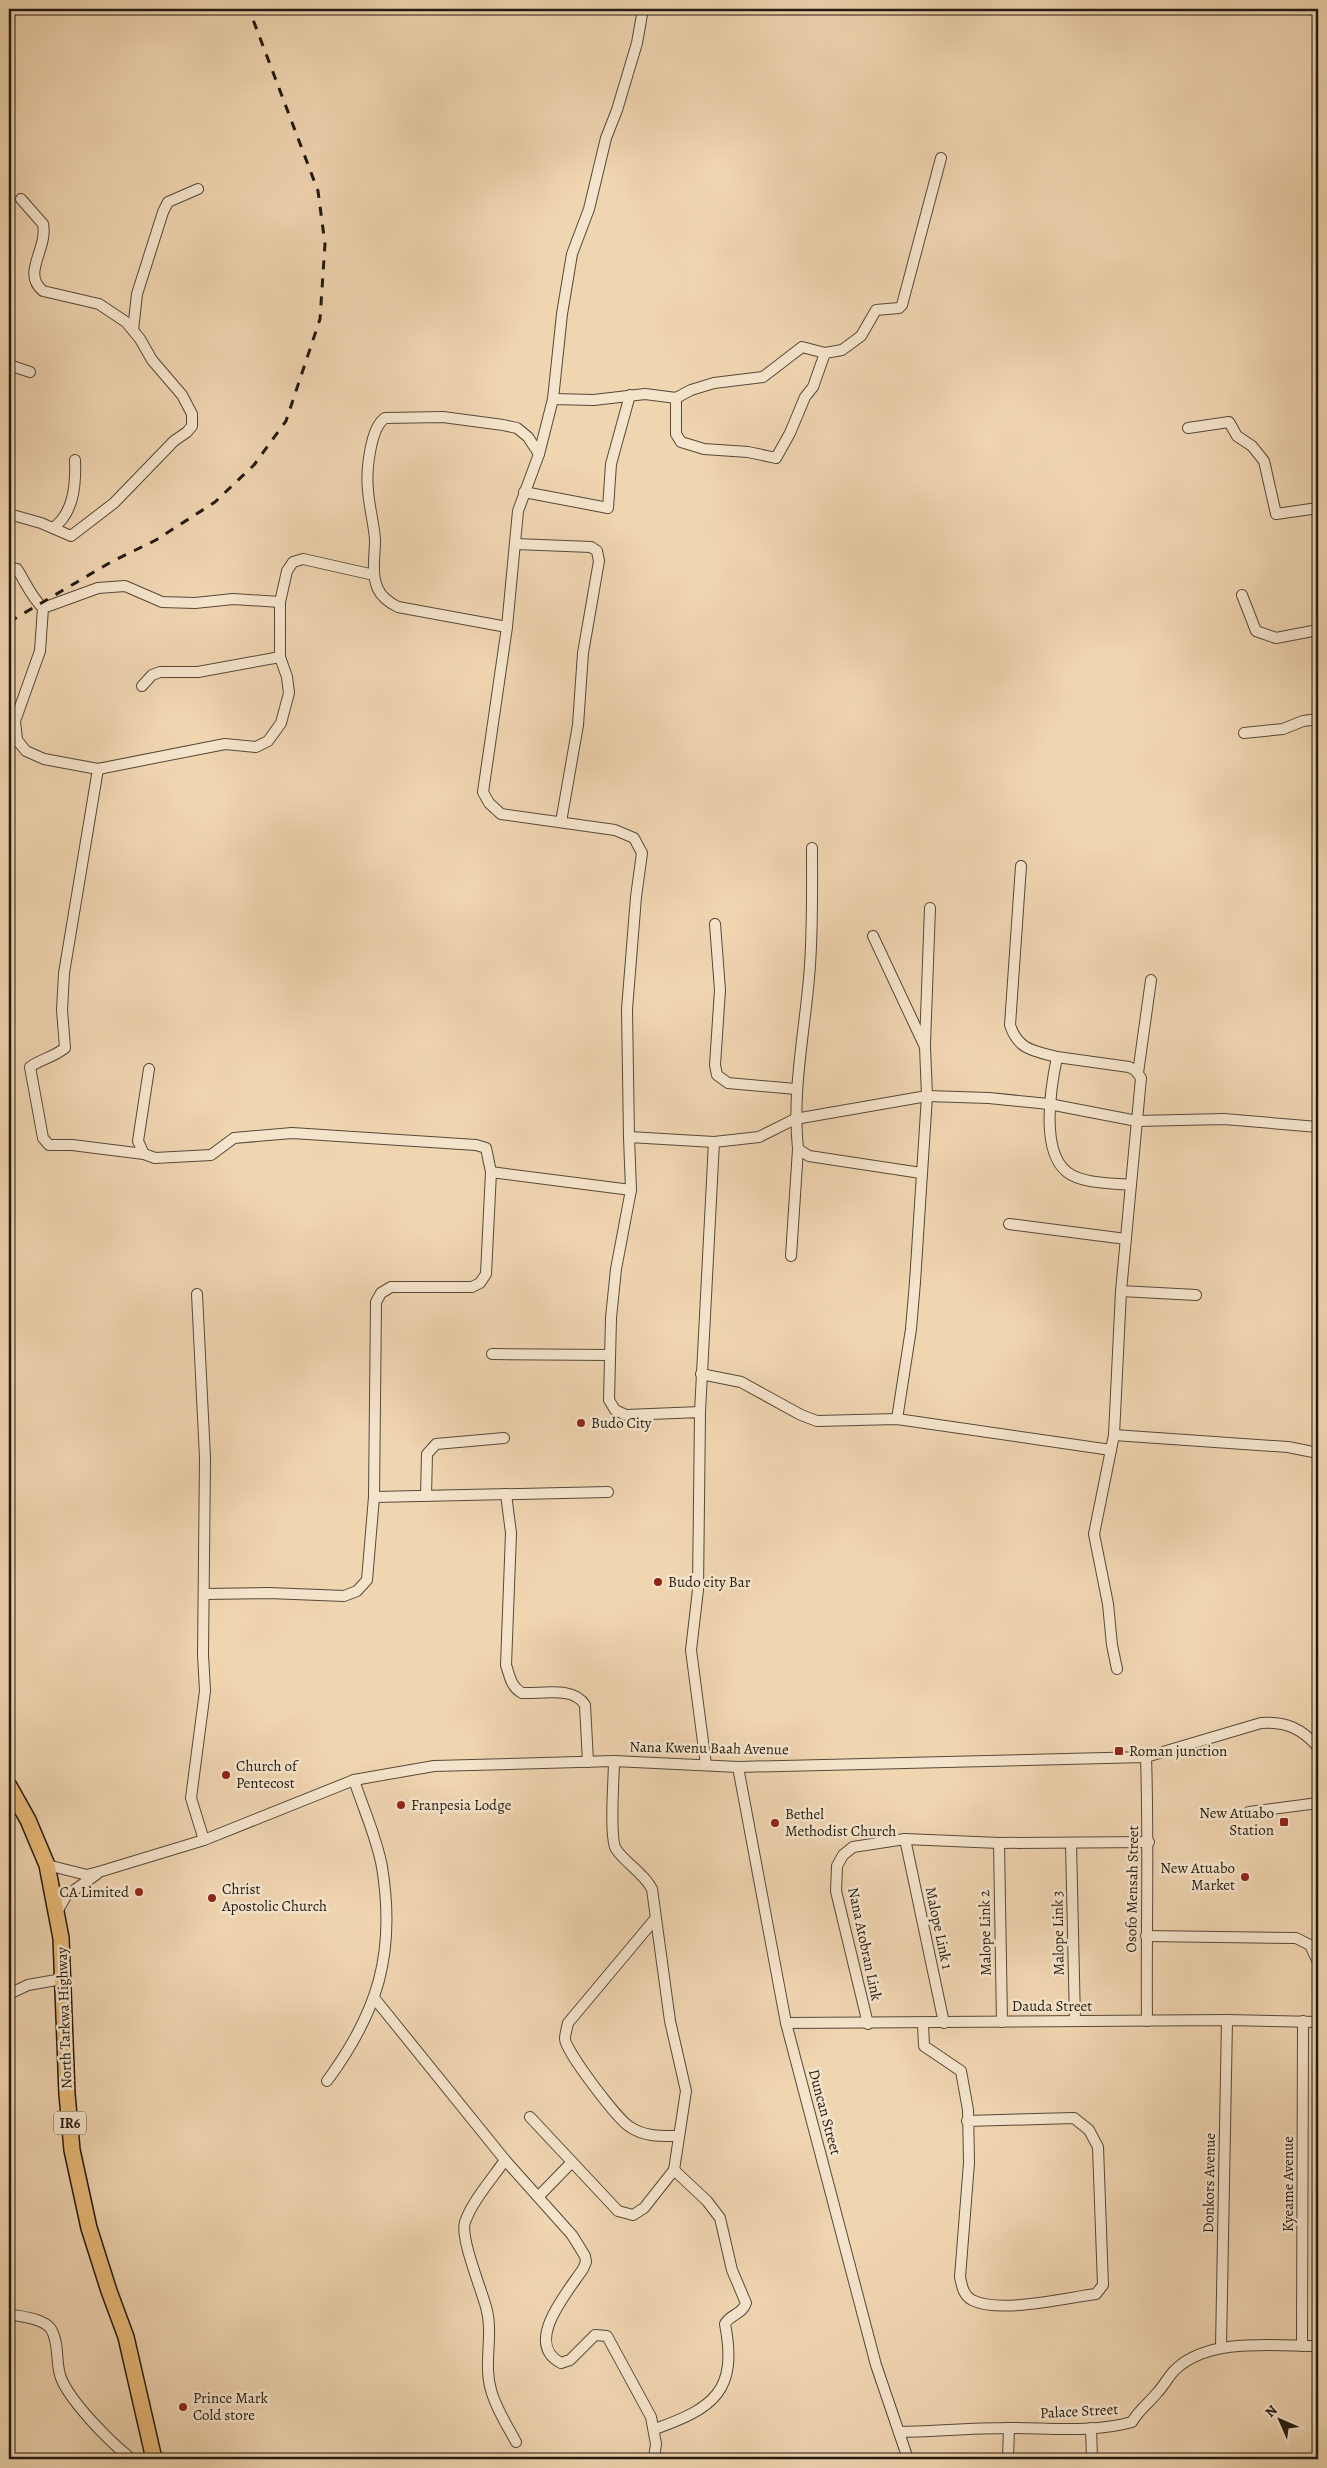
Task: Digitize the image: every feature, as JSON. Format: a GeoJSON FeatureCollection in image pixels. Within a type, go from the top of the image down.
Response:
{"type":"FeatureCollection","features":[{"type":"Feature","properties":{"kind":"main road","name":"North Tarkwa Highway"},"geometry":{"type":"LineString","coordinates":[[9,1786],[28,1820],[47,1865],[61,1938],[67,2094],[72,2150],[89,2228],[109,2292],[126,2337],[154,2459]]}},
{"type":"Feature","properties":{"kind":"street"},"geometry":{"type":"LineString","coordinates":[[643,9],[634,52],[618,110],[606,138],[589,209],[572,254],[553,399],[538,454],[518,511],[507,627],[483,792],[489,803],[501,814],[615,830],[634,838],[642,853],[635,906],[627,1009],[631,1190],[616,1269],[610,1355],[610,1400],[615,1410],[626,1415],[700,1412]]}},
{"type":"Feature","properties":{"kind":"street"},"geometry":{"type":"LineString","coordinates":[[553,399],[594,400],[645,394],[676,398],[691,390],[714,383],[763,377],[802,347],[825,353],[842,350],[861,336],[876,310],[899,308],[902,305],[941,158]]}},
{"type":"Feature","properties":{"kind":"street"},"geometry":{"type":"LineString","coordinates":[[133,330],[137,294],[163,212],[168,202],[198,189]]}},
{"type":"Feature","properties":{"kind":"street"},"geometry":{"type":"LineString","coordinates":[[9,514],[41,523],[71,536],[84,528],[114,503],[174,441],[192,426],[192,414],[182,395],[152,360],[140,339],[126,322],[98,304],[43,291],[36,286],[33,273],[41,252],[43,224],[21,199]]}},
{"type":"Feature","properties":{"kind":"street"},"geometry":{"type":"LineString","coordinates":[[676,398],[676,434],[681,442],[704,449],[748,452],[776,458],[790,433],[805,397],[813,387],[825,353]]}},
{"type":"Feature","properties":{"kind":"street"},"geometry":{"type":"LineString","coordinates":[[9,365],[30,372]]}},
{"type":"Feature","properties":{"kind":"street"},"geometry":{"type":"LineString","coordinates":[[524,492],[608,508],[611,464],[630,395]]}},
{"type":"Feature","properties":{"kind":"street"},"geometry":{"type":"LineString","coordinates":[[507,627],[398,607],[388,601],[378,590],[374,575],[375,538],[367,488],[373,435],[379,422],[385,418],[398,416],[434,417],[517,428],[528,437],[538,454]]}},
{"type":"Feature","properties":{"kind":"street"},"geometry":{"type":"LineString","coordinates":[[1188,428],[1229,422],[1237,436],[1252,446],[1264,461],[1276,514],[1318,508]]}},
{"type":"Feature","properties":{"kind":"street"},"geometry":{"type":"LineString","coordinates":[[53,528],[65,516],[74,494],[75,460]]}},
{"type":"Feature","properties":{"kind":"street"},"geometry":{"type":"LineString","coordinates":[[515,544],[591,547],[597,551],[599,561],[594,576],[583,653],[578,725],[562,822]]}},
{"type":"Feature","properties":{"kind":"street"},"geometry":{"type":"LineString","coordinates":[[44,608],[40,651],[15,721],[17,740],[26,751],[44,760],[98,769],[225,744],[256,747],[268,741],[281,723],[289,692],[287,677],[280,657],[280,602],[287,571],[293,562],[303,559],[374,575]]}},
{"type":"Feature","properties":{"kind":"street"},"geometry":{"type":"LineString","coordinates":[[9,568],[17,569],[29,586],[31,597],[44,608]]}},
{"type":"Feature","properties":{"kind":"street"},"geometry":{"type":"LineString","coordinates":[[44,608],[98,588],[125,586],[162,602],[195,603],[233,599],[280,602]]}},
{"type":"Feature","properties":{"kind":"street"},"geometry":{"type":"LineString","coordinates":[[1242,595],[1256,632],[1276,638],[1318,630]]}},
{"type":"Feature","properties":{"kind":"street"},"geometry":{"type":"LineString","coordinates":[[142,686],[152,675],[160,672],[198,672],[280,657]]}},
{"type":"Feature","properties":{"kind":"street"},"geometry":{"type":"LineString","coordinates":[[1244,733],[1283,729],[1303,721],[1318,719]]}},
{"type":"Feature","properties":{"kind":"street"},"geometry":{"type":"LineString","coordinates":[[98,769],[64,972],[62,1010],[65,1048],[56,1055],[40,1060],[30,1067],[43,1138],[49,1145],[72,1145],[144,1154],[155,1158],[211,1155],[234,1138],[292,1133],[476,1145],[486,1148],[491,1172],[486,1274],[480,1283],[472,1287],[391,1288],[381,1293],[376,1302],[374,1497],[367,1580],[356,1591],[344,1596],[269,1593],[204,1594]]}},
{"type":"Feature","properties":{"kind":"street"},"geometry":{"type":"LineString","coordinates":[[791,1256],[798,1149],[795,1119],[796,1089],[809,977],[812,848]]}},
{"type":"Feature","properties":{"kind":"street"},"geometry":{"type":"LineString","coordinates":[[1021,866],[1010,1025],[1014,1038],[1027,1049],[1057,1057],[1129,1067],[1138,1073],[1141,1078],[1121,1291],[1114,1435],[1094,1534],[1108,1604],[1112,1645],[1117,1669]]}},
{"type":"Feature","properties":{"kind":"street"},"geometry":{"type":"LineString","coordinates":[[897,1419],[911,1329],[927,1096],[925,1047],[930,908]]}},
{"type":"Feature","properties":{"kind":"street"},"geometry":{"type":"LineString","coordinates":[[715,924],[720,990],[717,1075],[728,1083],[796,1089]]}},
{"type":"Feature","properties":{"kind":"street"},"geometry":{"type":"LineString","coordinates":[[873,936],[925,1047]]}},
{"type":"Feature","properties":{"kind":"street"},"geometry":{"type":"LineString","coordinates":[[1138,1073],[1151,980]]}},
{"type":"Feature","properties":{"kind":"street"},"geometry":{"type":"LineString","coordinates":[[1057,1057],[1049,1104],[1054,1148],[1067,1172],[1083,1179],[1131,1185]]}},
{"type":"Feature","properties":{"kind":"street"},"geometry":{"type":"LineString","coordinates":[[144,1154],[138,1141],[148,1069]]}},
{"type":"Feature","properties":{"kind":"street"},"geometry":{"type":"LineString","coordinates":[[630,1137],[714,1142],[759,1136],[795,1119],[927,1096],[989,1098],[1049,1104],[1137,1120],[1224,1120],[1318,1127]]}},
{"type":"Feature","properties":{"kind":"street"},"geometry":{"type":"LineString","coordinates":[[706,1765],[691,1650],[698,1590],[701,1374],[714,1142]]}},
{"type":"Feature","properties":{"kind":"street"},"geometry":{"type":"LineString","coordinates":[[798,1149],[809,1156],[921,1173]]}},
{"type":"Feature","properties":{"kind":"street"},"geometry":{"type":"LineString","coordinates":[[491,1172],[631,1190]]}},
{"type":"Feature","properties":{"kind":"street"},"geometry":{"type":"LineString","coordinates":[[1008,1224],[1126,1239]]}},
{"type":"Feature","properties":{"kind":"street"},"geometry":{"type":"LineString","coordinates":[[1121,1291],[1196,1295]]}},
{"type":"Feature","properties":{"kind":"street"},"geometry":{"type":"LineString","coordinates":[[197,1294],[204,1458],[205,1691],[191,1798],[204,1840]]}},
{"type":"Feature","properties":{"kind":"street"},"geometry":{"type":"LineString","coordinates":[[492,1354],[610,1355]]}},
{"type":"Feature","properties":{"kind":"street"},"geometry":{"type":"LineString","coordinates":[[701,1374],[741,1382],[801,1415],[817,1421],[897,1419],[1111,1450]]}},
{"type":"Feature","properties":{"kind":"street"},"geometry":{"type":"LineString","coordinates":[[1114,1435],[1288,1447],[1318,1453]]}},
{"type":"Feature","properties":{"kind":"street"},"geometry":{"type":"LineString","coordinates":[[426,1496],[427,1454],[436,1444],[504,1438]]}},
{"type":"Feature","properties":{"kind":"street"},"geometry":{"type":"LineString","coordinates":[[374,1497],[608,1492]]}},
{"type":"Feature","properties":{"kind":"street"},"geometry":{"type":"LineString","coordinates":[[506,1494],[511,1533],[506,1665],[512,1683],[522,1693],[574,1694],[581,1698],[585,1706],[588,1762]]}},
{"type":"Feature","properties":{"kind":"street","name":"Nana Kwenu Baah Avenue"},"geometry":{"type":"LineString","coordinates":[[47,1865],[86,1875],[102,1871],[204,1840],[354,1780],[434,1766],[614,1761],[738,1767],[1146,1757],[1261,1723],[1274,1722],[1286,1724],[1300,1730],[1318,1747]]}},
{"type":"Feature","properties":{"kind":"street","name":"Osofo Mensah Street"},"geometry":{"type":"LineString","coordinates":[[1146,1757],[1149,1842],[1146,1936],[1147,2021]]}},
{"type":"Feature","properties":{"kind":"street"},"geometry":{"type":"LineString","coordinates":[[530,2117],[618,2211],[626,2214],[633,2214],[644,2208],[674,2170],[686,2091],[670,2021],[652,1889],[646,1878],[623,1857],[613,1843],[614,1761]]}},
{"type":"Feature","properties":{"kind":"street","name":"Duncan Street"},"geometry":{"type":"LineString","coordinates":[[738,1767],[786,2023],[876,2365],[908,2459]]}},
{"type":"Feature","properties":{"kind":"street"},"geometry":{"type":"LineString","coordinates":[[327,2081],[363,2026],[374,1999],[380,1977],[386,1934],[382,1866],[354,1780]]}},
{"type":"Feature","properties":{"kind":"street"},"geometry":{"type":"LineString","coordinates":[[1250,1812],[1318,1803]]}},
{"type":"Feature","properties":{"kind":"street"},"geometry":{"type":"LineString","coordinates":[[905,1839],[999,1844],[1149,1842]]}},
{"type":"Feature","properties":{"kind":"street","name":"Nana Atobran Link"},"geometry":{"type":"LineString","coordinates":[[868,2024],[836,1891],[837,1866],[843,1855],[853,1847],[905,1839]]}},
{"type":"Feature","properties":{"kind":"street","name":"Malope Link 1"},"geometry":{"type":"LineString","coordinates":[[905,1839],[944,2023]]}},
{"type":"Feature","properties":{"kind":"street","name":"Malope Link 3"},"geometry":{"type":"LineString","coordinates":[[1071,1843],[1075,2021]]}},
{"type":"Feature","properties":{"kind":"street","name":"Malope Link 2"},"geometry":{"type":"LineString","coordinates":[[999,1844],[1002,2022]]}},
{"type":"Feature","properties":{"kind":"street","name":"Nana Kwenu Baah Avenue"},"geometry":{"type":"LineString","coordinates":[[57,1912],[66,1896],[102,1871]]}},
{"type":"Feature","properties":{"kind":"street"},"geometry":{"type":"LineString","coordinates":[[655,1919],[568,2024],[565,2038],[570,2052],[619,2118],[641,2133],[678,2136]]}},
{"type":"Feature","properties":{"kind":"street"},"geometry":{"type":"LineString","coordinates":[[1146,1936],[1296,1938],[1310,1945],[1318,1962]]}},
{"type":"Feature","properties":{"kind":"street"},"geometry":{"type":"LineString","coordinates":[[9,1994],[28,1984],[62,1979]]}},
{"type":"Feature","properties":{"kind":"street"},"geometry":{"type":"LineString","coordinates":[[374,1999],[505,2160],[572,2235],[585,2256],[586,2262],[553,2316],[544,2341],[546,2349],[552,2358],[561,2363],[570,2360],[595,2335],[607,2336],[630,2376],[655,2429],[654,2459]]}},
{"type":"Feature","properties":{"kind":"street","name":"Dauda Street"},"geometry":{"type":"LineString","coordinates":[[786,2023],[923,2024],[1226,2020],[1318,2022]]}},
{"type":"Feature","properties":{"kind":"street","name":"Donkors Avenue"},"geometry":{"type":"LineString","coordinates":[[1221,2347],[1226,2020]]}},
{"type":"Feature","properties":{"kind":"street","name":"Kyeame Avenue"},"geometry":{"type":"LineString","coordinates":[[1302,2346],[1303,2022]]}},
{"type":"Feature","properties":{"kind":"street"},"geometry":{"type":"LineString","coordinates":[[923,2024],[924,2046],[961,2071],[966,2090],[968,2171],[960,2277],[962,2290],[972,2300],[988,2304],[1014,2306],[1096,2294],[1103,2285],[1098,2146],[1089,2130],[1074,2118],[967,2121]]}},
{"type":"Feature","properties":{"kind":"street"},"geometry":{"type":"LineString","coordinates":[[505,2160],[465,2222],[464,2236],[487,2309],[490,2388],[494,2402],[516,2442]]}},
{"type":"Feature","properties":{"kind":"street"},"geometry":{"type":"LineString","coordinates":[[539,2196],[572,2162]]}},
{"type":"Feature","properties":{"kind":"street"},"geometry":{"type":"LineString","coordinates":[[655,2429],[695,2414],[710,2401],[721,2386],[728,2374],[729,2362],[724,2324],[745,2308],[746,2304],[732,2270],[720,2218],[707,2201],[674,2170]]}},
{"type":"Feature","properties":{"kind":"street"},"geometry":{"type":"LineString","coordinates":[[9,2314],[42,2321],[50,2329],[55,2339],[61,2377],[67,2390],[103,2434],[128,2456]]}},
{"type":"Feature","properties":{"kind":"street","name":"Palace Street"},"geometry":{"type":"LineString","coordinates":[[899,2432],[1009,2428],[1091,2428],[1132,2422],[1138,2410],[1155,2396],[1175,2369],[1196,2356],[1221,2347],[1318,2346]]}},
{"type":"Feature","properties":{"kind":"street"},"geometry":{"type":"LineString","coordinates":[[1008,2459],[1009,2428]]}},
{"type":"Feature","properties":{"kind":"street"},"geometry":{"type":"LineString","coordinates":[[1091,2428],[1092,2459]]}},
{"type":"Feature","properties":{"kind":"railway"},"geometry":{"type":"LineString","coordinates":[[9,622],[111,562],[156,540],[215,502],[254,465],[286,421],[320,319],[325,244],[318,191],[249,9]]}},
{"type":"Feature","properties":{"kind":"place","name":"Budo City"},"geometry":{"type":"Point","coordinates":[581,1423]}},
{"type":"Feature","properties":{"kind":"place","name":"Budo city Bar"},"geometry":{"type":"Point","coordinates":[658,1582]}},
{"type":"Feature","properties":{"kind":"place","name":"Roman junction"},"geometry":{"type":"Point","coordinates":[1119,1751]}},
{"type":"Feature","properties":{"kind":"place","name":"Church of Pentecost"},"geometry":{"type":"Point","coordinates":[226,1775]}},
{"type":"Feature","properties":{"kind":"place","name":"Franpesia Lodge"},"geometry":{"type":"Point","coordinates":[401,1805]}},
{"type":"Feature","properties":{"kind":"place","name":"New Atuabo Station"},"geometry":{"type":"Point","coordinates":[1284,1822]}},
{"type":"Feature","properties":{"kind":"place","name":"Bethel Methodist Church"},"geometry":{"type":"Point","coordinates":[775,1823]}},
{"type":"Feature","properties":{"kind":"place","name":"New Atuabo Market"},"geometry":{"type":"Point","coordinates":[1245,1877]}},
{"type":"Feature","properties":{"kind":"place","name":"CA Limited"},"geometry":{"type":"Point","coordinates":[139,1892]}},
{"type":"Feature","properties":{"kind":"place","name":"Christ Apostolic Church"},"geometry":{"type":"Point","coordinates":[212,1898]}},
{"type":"Feature","properties":{"kind":"place","name":"Prince Mark Cold store"},"geometry":{"type":"Point","coordinates":[183,2407]}}]}
